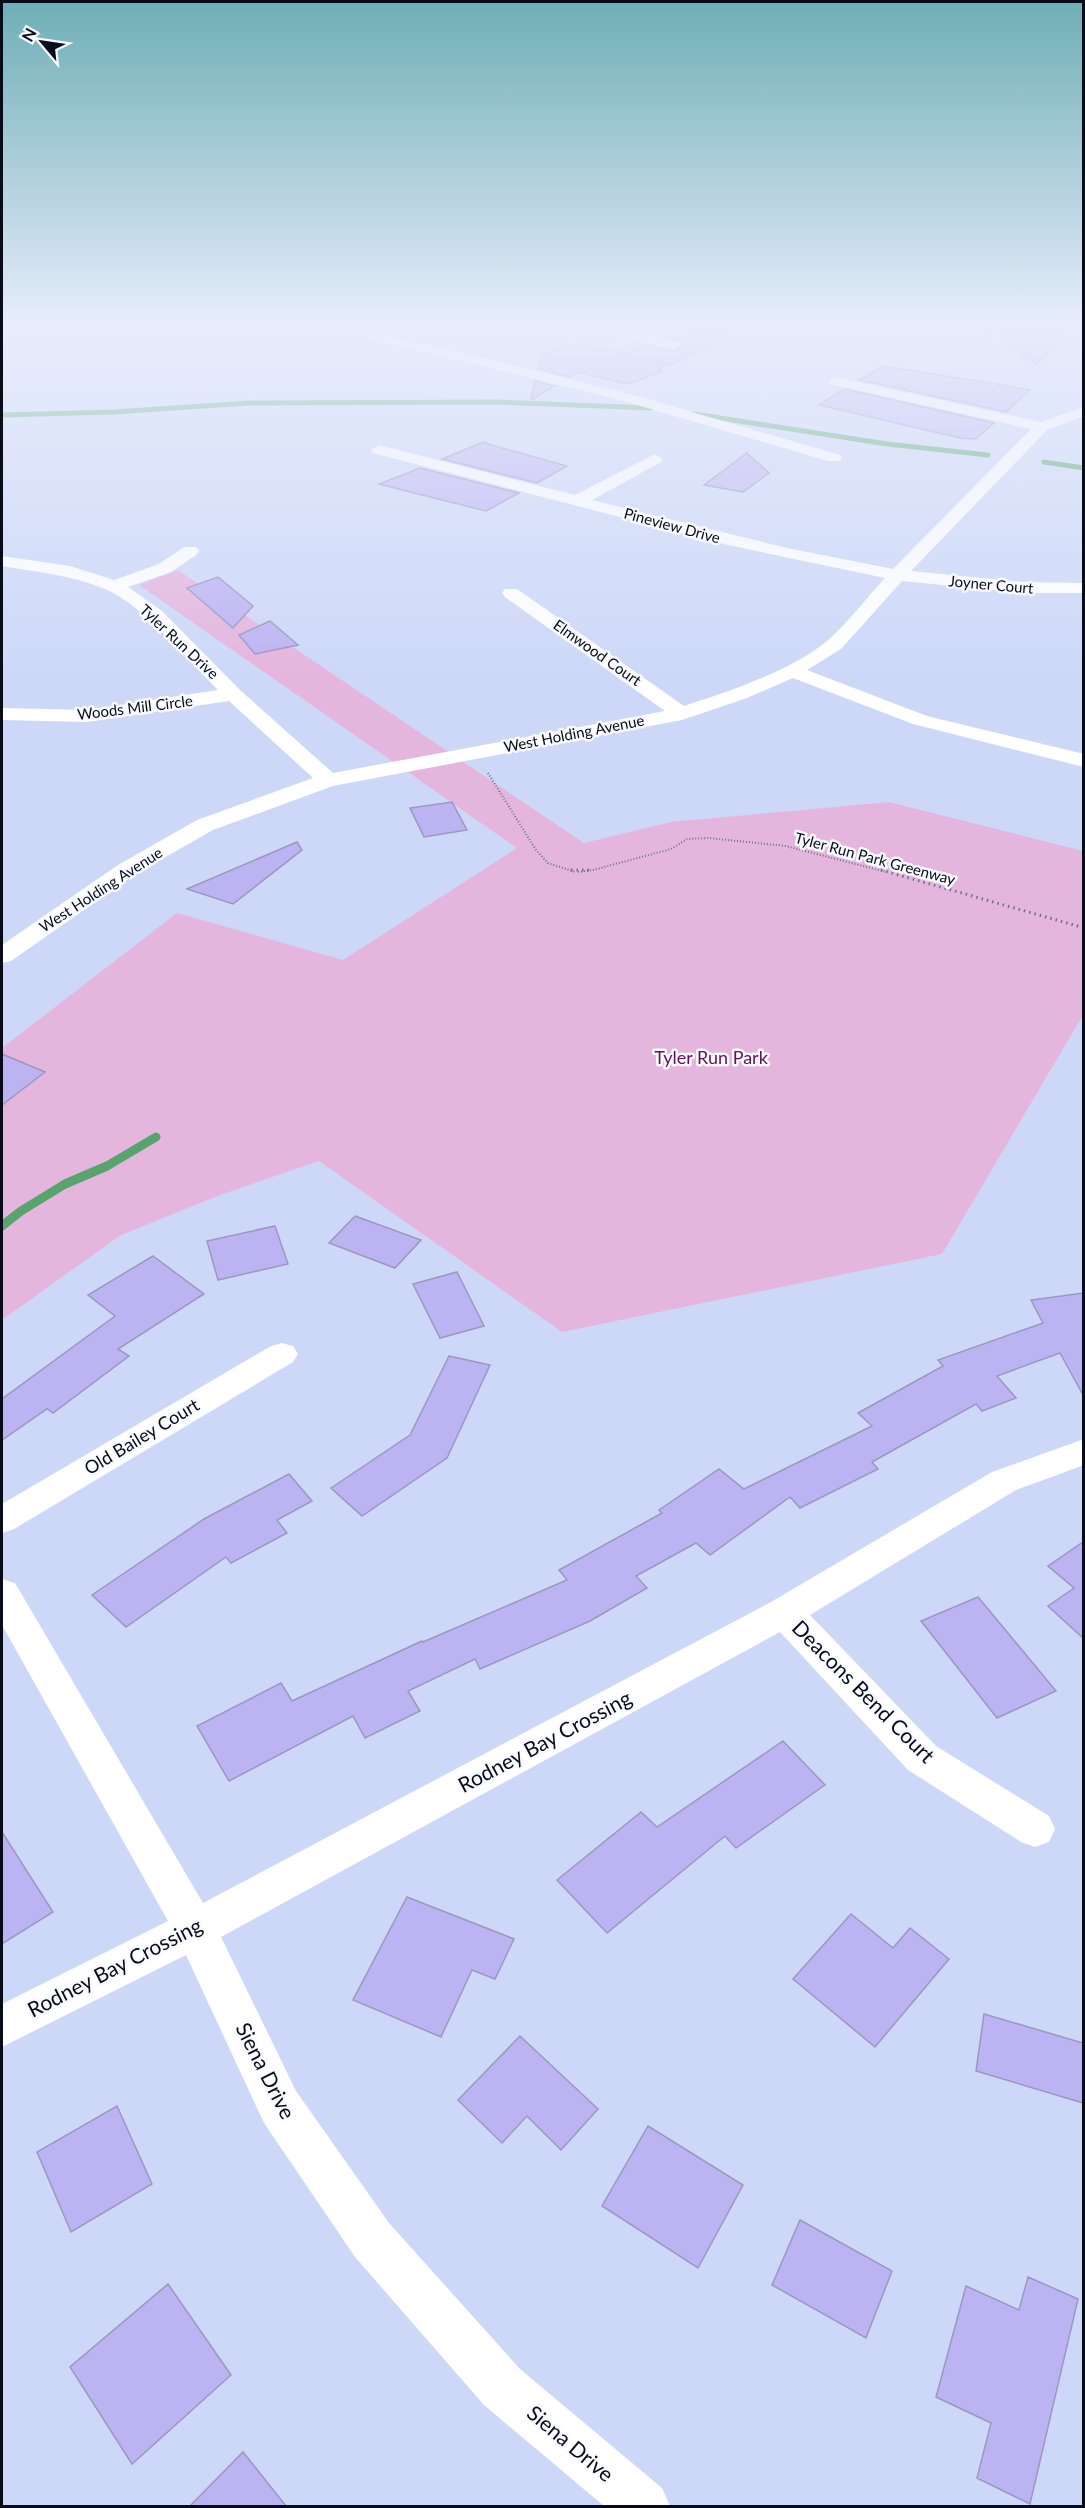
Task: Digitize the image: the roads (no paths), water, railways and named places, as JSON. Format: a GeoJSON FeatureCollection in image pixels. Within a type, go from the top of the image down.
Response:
{"type":"FeatureCollection","features":[{"type":"Feature","properties":{"kind":"street"},"geometry":{"type":"LineString","coordinates":[[776,441],[834,458]]}},
{"type":"Feature","properties":{"kind":"street","name":"West Holding Avenue"},"geometry":{"type":"LineString","coordinates":[[2,956],[126,870],[205,825],[328,780],[682,714],[741,694],[792,671],[834,645],[898,574],[1028,441]]}},
{"type":"Feature","properties":{"kind":"street","name":"Pineview Drive"},"geometry":{"type":"LineString","coordinates":[[380,450],[788,555],[898,574]]}},
{"type":"Feature","properties":{"kind":"street"},"geometry":{"type":"LineString","coordinates":[[577,501],[655,459]]}},
{"type":"Feature","properties":{"kind":"street"},"geometry":{"type":"LineString","coordinates":[[114,586],[165,568],[190,551]]}},
{"type":"Feature","properties":{"kind":"street","name":"Tyler Run Drive"},"geometry":{"type":"LineString","coordinates":[[2,561],[70,571],[114,586],[155,615],[233,694],[328,780]]}},
{"type":"Feature","properties":{"kind":"street","name":"Joyner Court"},"geometry":{"type":"LineString","coordinates":[[898,574],[1002,588],[1083,588]]}},
{"type":"Feature","properties":{"kind":"street","name":"Elmwood Court"},"geometry":{"type":"LineString","coordinates":[[511,593],[682,714]]}},
{"type":"Feature","properties":{"kind":"street"},"geometry":{"type":"LineString","coordinates":[[792,671],[920,720],[1083,761]]}},
{"type":"Feature","properties":{"kind":"street","name":"Woods Mill Circle"},"geometry":{"type":"LineString","coordinates":[[2,714],[87,716],[233,694]]}},
{"type":"Feature","properties":{"kind":"street","name":"Old Bailey Court"},"geometry":{"type":"LineString","coordinates":[[2,1520],[282,1354]]}},
{"type":"Feature","properties":{"kind":"street","name":"Rodney Bay Crossing"},"geometry":{"type":"LineString","coordinates":[[2,2026],[256,1898],[784,1612],[1004,1481],[1083,1451]]}},
{"type":"Feature","properties":{"kind":"street","name":"Siena Drive"},"geometry":{"type":"LineString","coordinates":[[2,1593],[195,1928],[280,2108],[372,2240],[502,2387],[644,2506]]}},
{"type":"Feature","properties":{"kind":"street","name":"Deacons Bend Court"},"geometry":{"type":"LineString","coordinates":[[784,1612],[922,1758],[1035,1829]]}},
{"type":"Feature","properties":{"kind":"waterway"},"geometry":{"type":"LineString","coordinates":[[868,441],[988,455]]}},
{"type":"Feature","properties":{"kind":"waterway"},"geometry":{"type":"LineString","coordinates":[[1044,462],[1084,468]]}},
{"type":"Feature","properties":{"kind":"waterway"},"geometry":{"type":"LineString","coordinates":[[2,1226],[21,1211],[65,1184],[107,1166],[156,1137]]}},
{"type":"Feature","properties":{"kind":"park label","name":"Tyler Run Park"},"geometry":{"type":"Point","coordinates":[711,1058]}}]}
